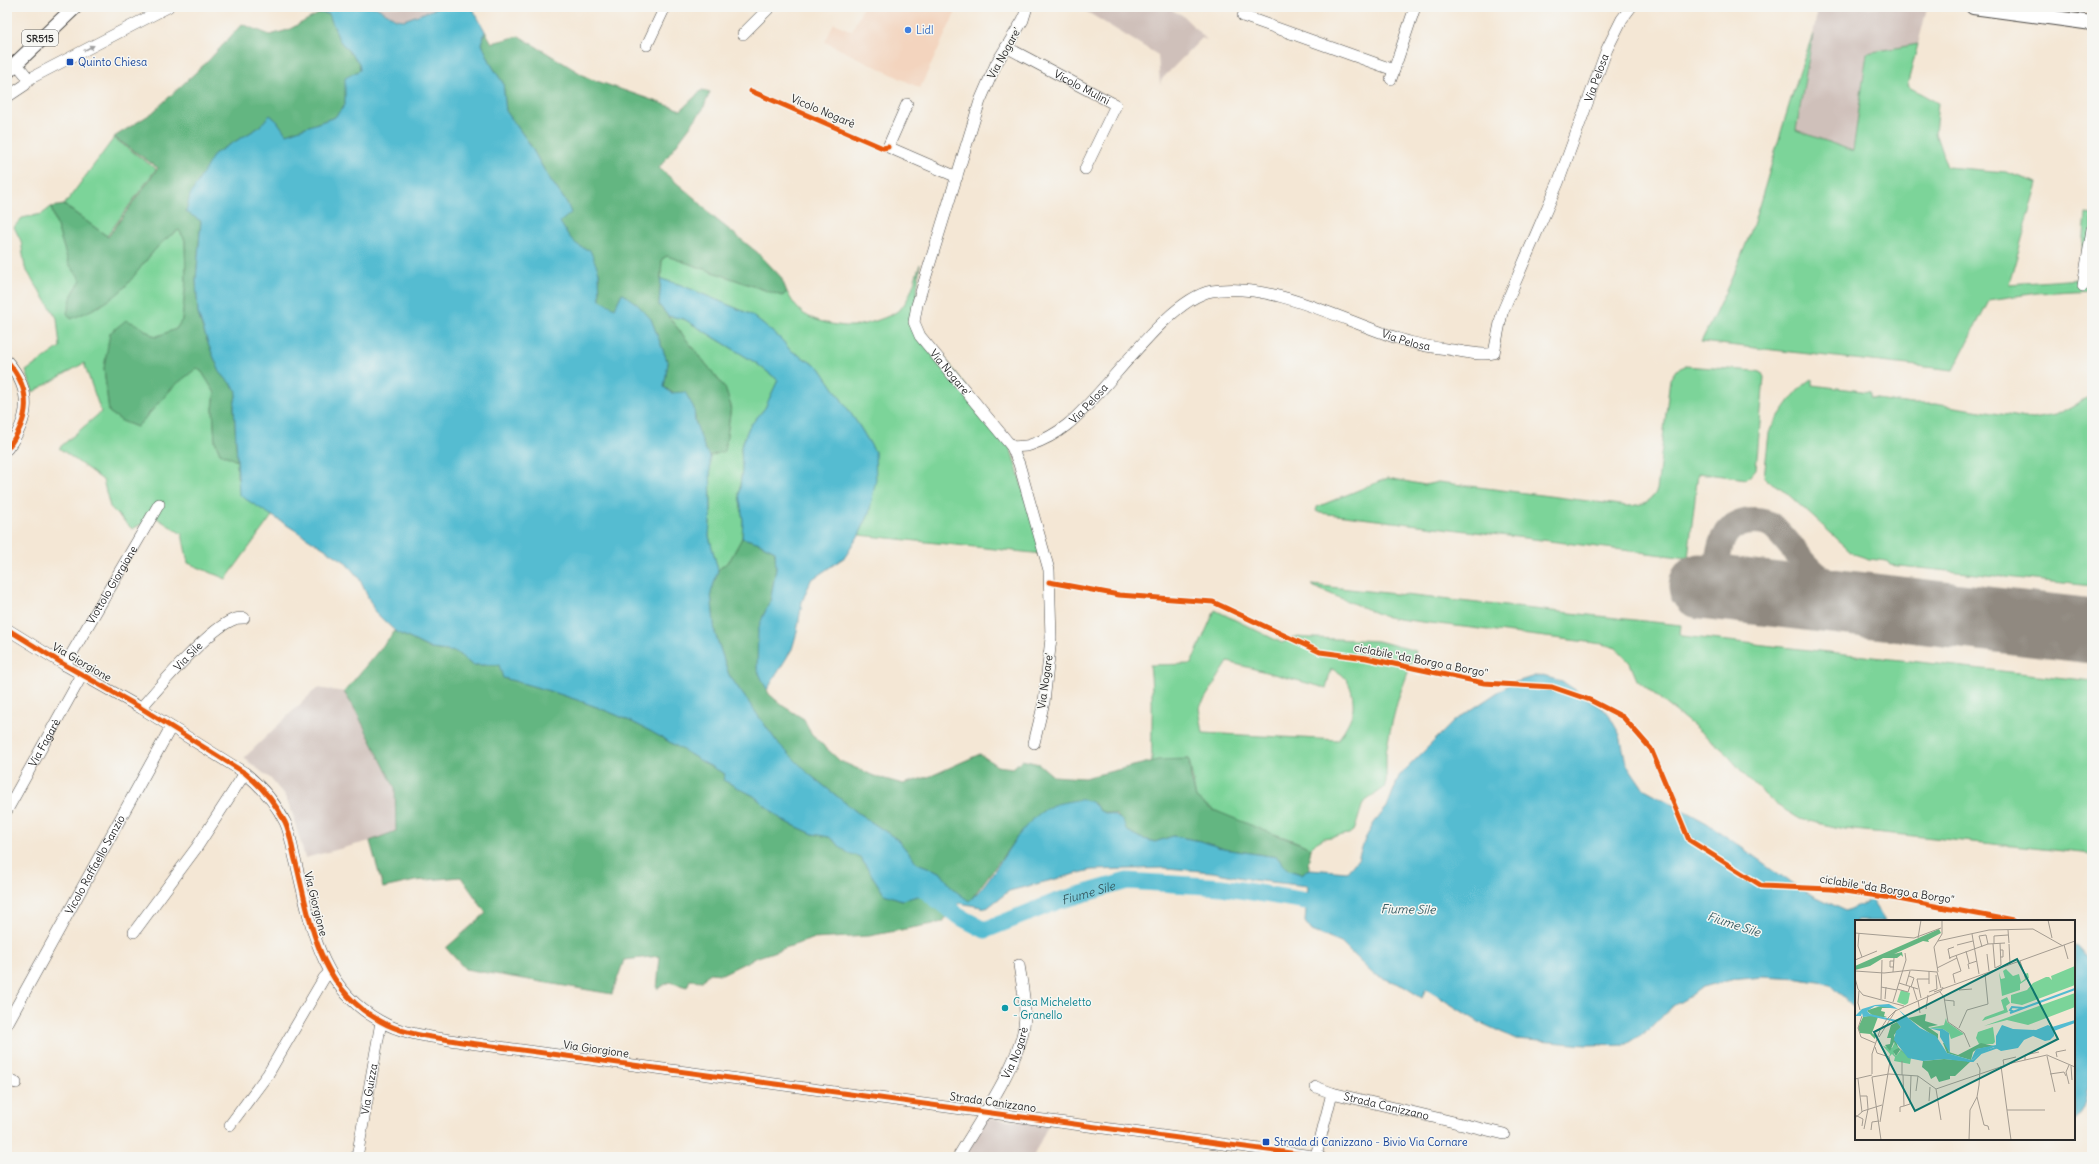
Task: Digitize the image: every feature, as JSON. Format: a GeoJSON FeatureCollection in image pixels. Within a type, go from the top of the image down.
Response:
{"type":"FeatureCollection","features":[{"type":"Feature","properties":{"kind":"main road","name":"SR515"},"geometry":{"type":"LineString","coordinates":[[12,67],[75,7]]}},
{"type":"Feature","properties":{"kind":"main road"},"geometry":{"type":"LineString","coordinates":[[1973,7],[2092,23]]}},
{"type":"Feature","properties":{"kind":"street"},"geometry":{"type":"LineString","coordinates":[[7,97],[25,85],[30,79],[168,7]]}},
{"type":"Feature","properties":{"kind":"street"},"geometry":{"type":"LineString","coordinates":[[647,45],[665,7]]}},
{"type":"Feature","properties":{"kind":"street"},"geometry":{"type":"LineString","coordinates":[[743,34],[770,7]]}},
{"type":"Feature","properties":{"kind":"street","name":"Via Nogare'"},"geometry":{"type":"LineString","coordinates":[[1027,7],[1023,20],[1006,47],[980,101],[918,304],[914,322],[920,336],[1012,447],[1019,464],[1049,570],[1051,638],[1044,702],[1034,743]]}},
{"type":"Feature","properties":{"kind":"street","name":"Via Pelosa"},"geometry":{"type":"LineString","coordinates":[[1012,447],[1029,445],[1066,426],[1098,395],[1172,314],[1193,298],[1209,292],[1226,289],[1252,290],[1312,307],[1421,346],[1475,353],[1494,353],[1502,313],[1558,183],[1607,49],[1622,19],[1631,7]]}},
{"type":"Feature","properties":{"kind":"street"},"geometry":{"type":"LineString","coordinates":[[1243,16],[1393,74],[1412,8]]}},
{"type":"Feature","properties":{"kind":"street","name":"Vicolo Mulini"},"geometry":{"type":"LineString","coordinates":[[1006,47],[1116,105],[1085,169]]}},
{"type":"Feature","properties":{"kind":"street"},"geometry":{"type":"LineString","coordinates":[[12,67],[30,79]]}},
{"type":"Feature","properties":{"kind":"street"},"geometry":{"type":"LineString","coordinates":[[907,104],[888,147],[957,177]]}},
{"type":"Feature","properties":{"kind":"street"},"geometry":{"type":"LineString","coordinates":[[2083,286],[2092,230]]}},
{"type":"Feature","properties":{"kind":"street"},"geometry":{"type":"LineString","coordinates":[[7,361],[21,380],[26,401],[24,420],[19,434],[7,449]]}},
{"type":"Feature","properties":{"kind":"street","name":"Viottolo Giorgione"},"geometry":{"type":"LineString","coordinates":[[65,665],[159,504]]}},
{"type":"Feature","properties":{"kind":"street","name":"Via Sile"},"geometry":{"type":"LineString","coordinates":[[141,708],[167,678],[201,645],[235,618],[244,618]]}},
{"type":"Feature","properties":{"kind":"street","name":"Via Giorgione"},"geometry":{"type":"LineString","coordinates":[[7,629],[65,665],[141,708],[245,773],[275,803],[286,824],[313,934],[329,973],[344,993],[362,1010],[381,1022],[404,1030],[462,1042],[663,1069]]}},
{"type":"Feature","properties":{"kind":"street","name":"Via Fagarè"},"geometry":{"type":"LineString","coordinates":[[7,810],[82,675]]}},
{"type":"Feature","properties":{"kind":"street","name":"Vicolo Raffaello Sanzio"},"geometry":{"type":"LineString","coordinates":[[7,1024],[171,727]]}},
{"type":"Feature","properties":{"kind":"street"},"geometry":{"type":"LineString","coordinates":[[134,932],[197,847],[245,773]]}},
{"type":"Feature","properties":{"kind":"street","name":"Via Nogarè"},"geometry":{"type":"LineString","coordinates":[[958,1157],[1015,1058],[1024,1026],[1024,994],[1019,966]]}},
{"type":"Feature","properties":{"kind":"street"},"geometry":{"type":"LineString","coordinates":[[230,1126],[268,1074],[324,978],[329,973]]}},
{"type":"Feature","properties":{"kind":"street","name":"Via Guizza"},"geometry":{"type":"LineString","coordinates":[[357,1157],[381,1022]]}},
{"type":"Feature","properties":{"kind":"street","name":"Strada Canizzano"},"geometry":{"type":"LineString","coordinates":[[663,1069],[985,1111],[1276,1154],[1320,1157]]}},
{"type":"Feature","properties":{"kind":"street"},"geometry":{"type":"LineString","coordinates":[[1316,1087],[1332,1093]]}},
{"type":"Feature","properties":{"kind":"street","name":"Strada Canizzano"},"geometry":{"type":"LineString","coordinates":[[1316,1156],[1332,1093],[1504,1134]]}},
{"type":"Feature","properties":{"kind":"shaded area"},"geometry":{"type":"Polygon","coordinates":[[[376,7],[440,7],[404,20],[396,19],[376,7]]]}},
{"type":"Feature","properties":{"kind":"shaded area"},"geometry":{"type":"Polygon","coordinates":[[[863,7],[958,7],[920,88],[825,42],[834,23],[852,31],[863,7]]]}},
{"type":"Feature","properties":{"kind":"shaded area"},"geometry":{"type":"Polygon","coordinates":[[[1079,7],[1165,7],[1182,15],[1207,40],[1202,38],[1161,80],[1160,85],[1158,55],[1079,7]]]}},
{"type":"Feature","properties":{"kind":"shaded area"},"geometry":{"type":"Polygon","coordinates":[[[1818,7],[1913,7],[1927,9],[1918,44],[1867,53],[1853,152],[1796,130],[1818,7]]]}},
{"type":"Feature","properties":{"kind":"shaded area"},"geometry":{"type":"Polygon","coordinates":[[[317,688],[345,692],[356,711],[395,788],[396,831],[370,841],[305,858],[292,812],[285,796],[271,779],[244,758],[317,688]]]}},
{"type":"Feature","properties":{"kind":"shaded area"},"geometry":{"type":"Polygon","coordinates":[[[986,1118],[1049,1123],[1033,1157],[964,1157],[986,1118]]]}},
{"type":"Feature","properties":{"kind":"green space"},"geometry":{"type":"Polygon","coordinates":[[[320,13],[329,14],[339,40],[359,63],[360,70],[346,78],[345,105],[335,117],[286,134],[277,121],[270,115],[258,128],[214,154],[201,220],[196,280],[198,314],[220,372],[237,391],[234,406],[237,461],[220,453],[215,441],[213,409],[215,393],[202,372],[197,368],[174,386],[137,427],[122,421],[109,412],[104,368],[110,333],[126,320],[138,325],[155,337],[176,329],[182,320],[186,280],[185,240],[179,230],[170,235],[149,256],[124,288],[112,298],[71,319],[67,313],[72,295],[81,280],[69,264],[51,207],[64,205],[108,237],[158,168],[114,137],[152,113],[209,60],[242,24],[270,35],[288,30],[320,13]]]}},
{"type":"Feature","properties":{"kind":"green space"},"geometry":{"type":"Polygon","coordinates":[[[485,31],[492,43],[519,36],[588,78],[681,110],[702,90],[710,92],[703,109],[659,168],[698,201],[712,216],[758,253],[781,277],[787,292],[782,296],[667,256],[662,259],[659,305],[725,388],[731,406],[725,451],[710,456],[703,445],[699,434],[694,408],[664,387],[668,363],[651,319],[622,293],[615,309],[600,301],[599,272],[582,248],[570,240],[559,222],[567,203],[547,175],[529,143],[506,111],[503,83],[492,66],[482,44],[485,31]]]}},
{"type":"Feature","properties":{"kind":"green space"},"geometry":{"type":"Polygon","coordinates":[[[1813,34],[1796,130],[1853,151],[1867,53],[1918,44],[1907,86],[1938,103],[1935,133],[1947,167],[2006,172],[2038,183],[2009,284],[2080,279],[2086,214],[2092,215],[2092,290],[2037,293],[1989,300],[1953,370],[1701,342],[1741,257],[1752,228],[1796,82],[1813,34]]]}},
{"type":"Feature","properties":{"kind":"green space"},"geometry":{"type":"Polygon","coordinates":[[[114,138],[156,169],[107,236],[64,205],[114,138]]]}},
{"type":"Feature","properties":{"kind":"green space"},"geometry":{"type":"Polygon","coordinates":[[[51,207],[69,264],[81,280],[72,295],[99,307],[123,289],[162,241],[179,230],[185,240],[186,280],[182,320],[176,329],[155,337],[138,325],[104,368],[109,412],[122,421],[137,427],[174,386],[196,368],[202,372],[215,393],[213,409],[215,441],[220,453],[237,461],[237,477],[261,507],[272,516],[226,579],[188,563],[182,534],[155,517],[132,529],[110,507],[103,480],[59,448],[101,412],[84,363],[33,392],[26,371],[60,347],[57,318],[25,268],[21,241],[14,227],[22,218],[42,214],[51,207]]]}},
{"type":"Feature","properties":{"kind":"green space"},"geometry":{"type":"Polygon","coordinates":[[[667,256],[782,296],[787,292],[796,307],[804,314],[815,319],[842,326],[854,326],[878,320],[891,315],[900,309],[910,294],[920,264],[914,319],[1008,440],[1043,554],[859,535],[869,514],[875,452],[820,368],[790,350],[781,339],[750,314],[681,285],[661,279],[662,259],[667,256]]]}},
{"type":"Feature","properties":{"kind":"green space"},"geometry":{"type":"Polygon","coordinates":[[[668,316],[684,319],[756,363],[778,380],[765,408],[749,427],[741,447],[742,470],[739,494],[743,520],[742,538],[730,560],[718,570],[709,536],[711,509],[710,456],[725,450],[731,406],[725,388],[668,316]]]}},
{"type":"Feature","properties":{"kind":"green space"},"geometry":{"type":"Polygon","coordinates":[[[1685,366],[1756,371],[1761,372],[1764,377],[1756,469],[1747,479],[1698,473],[1688,558],[1320,513],[1316,511],[1317,507],[1388,478],[1425,485],[1438,482],[1628,506],[1649,501],[1657,490],[1670,379],[1676,370],[1685,366]]]}},
{"type":"Feature","properties":{"kind":"green space"},"geometry":{"type":"Polygon","coordinates":[[[1812,379],[1812,385],[1870,392],[1870,398],[1911,404],[1935,404],[2033,419],[2056,415],[2092,395],[2092,586],[1890,565],[1887,561],[1869,559],[1854,554],[1782,489],[1764,477],[1769,433],[1771,428],[1795,394],[1801,387],[1812,379]]]}},
{"type":"Feature","properties":{"kind":"green space"},"geometry":{"type":"Polygon","coordinates":[[[742,538],[757,542],[775,551],[776,569],[770,602],[763,616],[757,669],[769,694],[783,706],[804,719],[811,734],[840,761],[874,776],[903,784],[931,776],[980,754],[997,766],[1013,768],[1022,760],[1039,764],[1053,776],[1084,778],[1158,760],[1189,759],[1191,778],[1196,798],[1211,809],[1311,849],[1308,863],[1310,869],[1301,874],[1288,870],[1277,857],[1224,849],[1201,841],[1173,836],[1155,842],[1140,838],[1126,830],[1117,815],[1100,811],[1094,803],[1034,818],[1015,840],[969,902],[954,890],[940,872],[917,863],[898,840],[858,813],[809,774],[777,742],[729,675],[715,633],[711,593],[718,570],[730,560],[742,538]]]}},
{"type":"Feature","properties":{"kind":"green space"},"geometry":{"type":"Polygon","coordinates":[[[1312,585],[1681,625],[1680,634],[1682,636],[2092,681],[2092,854],[1844,829],[1800,819],[1775,804],[1752,783],[1723,750],[1637,680],[1630,663],[1616,648],[1603,644],[1383,616],[1312,585]]]}},
{"type":"Feature","properties":{"kind":"green space"},"geometry":{"type":"Polygon","coordinates":[[[1215,610],[1282,643],[1294,637],[1378,641],[1416,651],[1398,699],[1390,731],[1386,753],[1386,781],[1384,788],[1363,803],[1355,829],[1349,834],[1324,838],[1312,845],[1311,849],[1296,841],[1249,826],[1204,804],[1196,798],[1189,759],[1152,762],[1152,701],[1150,665],[1191,664],[1215,610]],[[1228,662],[1199,708],[1203,733],[1339,740],[1352,713],[1353,696],[1346,679],[1337,671],[1331,669],[1326,688],[1228,662]]]}},
{"type":"Feature","properties":{"kind":"green space"},"geometry":{"type":"Polygon","coordinates":[[[395,631],[431,649],[456,652],[472,665],[500,665],[503,678],[578,700],[633,722],[725,774],[724,780],[754,796],[782,820],[813,834],[829,837],[848,853],[860,857],[884,894],[902,900],[930,893],[936,901],[937,908],[947,915],[943,922],[869,936],[812,939],[755,958],[722,974],[709,973],[702,981],[690,980],[687,987],[669,982],[657,989],[660,956],[624,960],[612,994],[465,969],[446,948],[486,913],[461,877],[415,881],[383,888],[370,841],[396,831],[395,788],[356,711],[344,692],[395,631]]]}},
{"type":"Feature","properties":{"kind":"water"},"geometry":{"type":"Polygon","coordinates":[[[315,7],[376,7],[396,19],[404,20],[440,7],[472,7],[485,31],[482,44],[492,66],[503,83],[506,111],[529,143],[547,175],[567,203],[571,213],[560,222],[569,236],[576,243],[590,250],[599,272],[600,300],[615,308],[622,293],[637,304],[651,319],[668,363],[664,387],[671,393],[685,392],[694,408],[695,421],[705,449],[710,456],[711,509],[709,536],[718,570],[711,593],[715,633],[729,675],[777,742],[809,774],[858,813],[898,840],[917,863],[940,872],[954,890],[969,901],[990,877],[1017,837],[1028,824],[1039,814],[1053,805],[1076,800],[1091,802],[1100,811],[1120,819],[1125,825],[1126,830],[1140,838],[1155,842],[1173,836],[1201,841],[1224,849],[1277,857],[1288,870],[1301,874],[1310,869],[1347,872],[1358,859],[1365,839],[1374,823],[1387,807],[1399,776],[1453,722],[1510,684],[1538,675],[1562,681],[1607,712],[1620,735],[1626,763],[1643,788],[1707,823],[1800,889],[1846,911],[1871,900],[1884,920],[1855,920],[1855,1008],[1830,984],[1800,979],[1763,977],[1731,980],[1702,987],[1689,997],[1671,1007],[1649,1030],[1627,1044],[1586,1045],[1516,1039],[1479,1022],[1426,989],[1422,998],[1403,986],[1373,974],[1341,943],[1312,931],[1305,922],[1308,886],[1253,880],[1213,872],[1166,868],[1091,870],[1009,891],[987,908],[959,903],[947,915],[937,908],[936,901],[930,893],[902,900],[884,894],[860,857],[848,853],[829,837],[813,834],[782,820],[754,796],[723,780],[725,774],[633,722],[578,700],[503,678],[499,665],[472,665],[456,652],[431,649],[395,631],[375,612],[359,578],[344,561],[239,495],[234,406],[237,391],[220,372],[198,314],[196,280],[201,221],[186,212],[190,195],[214,154],[258,128],[270,115],[277,121],[286,134],[335,117],[345,105],[345,78],[360,70],[359,63],[339,40],[329,14],[320,13],[315,7]]]}},
{"type":"Feature","properties":{"kind":"water"},"geometry":{"type":"Polygon","coordinates":[[[661,279],[681,285],[750,314],[781,339],[790,350],[820,368],[875,452],[876,479],[869,514],[859,535],[845,557],[811,580],[802,602],[797,632],[792,649],[767,690],[757,669],[758,630],[770,602],[776,569],[775,551],[757,542],[742,538],[743,520],[739,494],[742,470],[741,447],[749,427],[765,408],[778,380],[756,363],[684,319],[668,316],[659,305],[661,279]]]}},
{"type":"Feature","properties":{"kind":"water"},"geometry":{"type":"Polygon","coordinates":[[[2075,946],[2092,964],[2092,1065],[2088,1094],[2084,1109],[2075,1120],[2075,946]]]}},
{"type":"Feature","properties":{"kind":"waterway","name":"Fiume Sile"},"geometry":{"type":"LineString","coordinates":[[911,879],[958,916],[985,930],[1058,901],[1127,881],[1222,887],[1330,905]]}},
{"type":"Feature","properties":{"kind":"taxiway"},"geometry":{"type":"LineString","coordinates":[[1745,591],[1731,585],[1717,564],[1718,555],[1723,540],[1731,528],[1744,522],[1759,521],[1772,526],[1778,531],[1803,562],[1823,579],[1847,593],[1883,607]]}},
{"type":"Feature","properties":{"kind":"runway"},"geometry":{"type":"LineString","coordinates":[[1701,586],[2092,631]]}},
{"type":"Feature","properties":{"kind":"cycle path","name":"Vicolo Nogarè"},"geometry":{"type":"LineString","coordinates":[[751,91],[883,148],[888,147]]}},
{"type":"Feature","properties":{"kind":"cycle path"},"geometry":{"type":"LineString","coordinates":[[7,361],[21,383],[25,405],[24,416],[20,427],[15,438],[7,449]]}},
{"type":"Feature","properties":{"kind":"cycle path","name":"ciclabile \"da Borgo a Borgo\""},"geometry":{"type":"LineString","coordinates":[[1049,582],[1119,595],[1213,602],[1320,652],[1366,658],[1484,683],[1552,687],[1590,700],[1623,717],[1651,749],[1689,840],[1762,886],[1831,889],[1898,899],[2009,920]]}},
{"type":"Feature","properties":{"kind":"cycle path"},"geometry":{"type":"LineString","coordinates":[[7,629],[65,665],[141,708],[245,773],[262,789],[277,808],[287,827],[313,931],[331,972],[343,991],[359,1007],[389,1026],[420,1035],[462,1042],[1320,1157]]}},
{"type":"Feature","properties":{"kind":"place","name":"Lidl"},"geometry":{"type":"Point","coordinates":[908,30]}},
{"type":"Feature","properties":{"kind":"place","name":"Quinto Chiesa"},"geometry":{"type":"Point","coordinates":[70,62]}},
{"type":"Feature","properties":{"kind":"place","name":"Casa Micheletto - Granello"},"geometry":{"type":"Point","coordinates":[1005,1008]}},
{"type":"Feature","properties":{"kind":"place","name":"Strada di Canizzano - Bivio Via Cornare"},"geometry":{"type":"Point","coordinates":[1266,1142]}}]}
